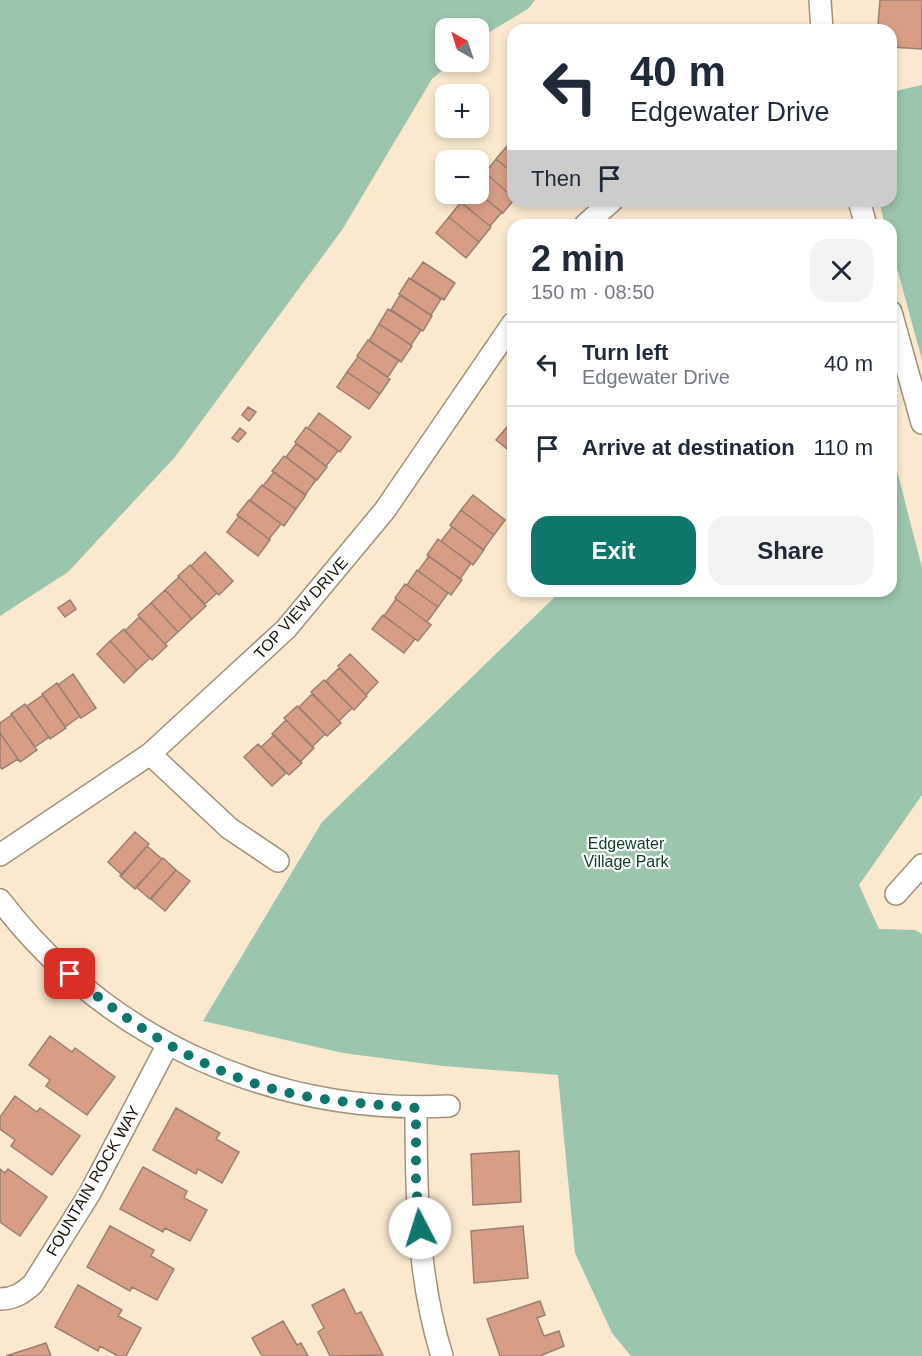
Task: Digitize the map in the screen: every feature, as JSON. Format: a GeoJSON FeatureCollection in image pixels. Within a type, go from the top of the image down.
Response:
{"type":"FeatureCollection","features":[{"type":"Feature","properties":{"kind":"street"},"geometry":{"type":"LineString","coordinates":[[820,0],[822,24]]}},
{"type":"Feature","properties":{"kind":"street"},"geometry":{"type":"LineString","coordinates":[[592,219],[605,207]]}},
{"type":"Feature","properties":{"kind":"street","name":"TOP VIEW DRIVE"},"geometry":{"type":"LineString","coordinates":[[0,855],[150,754],[285,629],[386,510],[507,333]]}},
{"type":"Feature","properties":{"kind":"street"},"geometry":{"type":"LineString","coordinates":[[897,333],[922,423]]}},
{"type":"Feature","properties":{"kind":"street"},"geometry":{"type":"LineString","coordinates":[[150,754],[229,828],[278,861]]}},
{"type":"Feature","properties":{"kind":"street"},"geometry":{"type":"LineString","coordinates":[[896,894],[922,865]]}},
{"type":"Feature","properties":{"kind":"street"},"geometry":{"type":"LineString","coordinates":[[0,900],[17,922],[106,1004],[168,1044],[234,1076],[284,1091],[340,1101],[416,1108],[449,1106]]}},
{"type":"Feature","properties":{"kind":"street","name":"FOUNTAIN ROCK WAY"},"geometry":{"type":"LineString","coordinates":[[0,1299],[22,1294],[33,1284],[90,1193],[168,1044]]}},
{"type":"Feature","properties":{"kind":"street"},"geometry":{"type":"LineString","coordinates":[[416,1108],[416,1185],[426,1301],[442,1356]]}},
{"type":"Feature","properties":{"kind":"green space"},"geometry":{"type":"Polygon","coordinates":[[[0,0],[535,0],[528,9],[489,32],[489,18],[435,18],[435,72],[440,72],[432,79],[342,230],[175,457],[68,572],[0,616],[0,0]]]}},
{"type":"Feature","properties":{"kind":"green space"},"geometry":{"type":"Polygon","coordinates":[[[922,85],[922,360],[897,268],[897,219],[884,219],[880,207],[897,207],[897,91],[922,85]]]}},
{"type":"Feature","properties":{"kind":"green space","name":"Edgewater Village Park"},"geometry":{"type":"Polygon","coordinates":[[[897,470],[922,568],[922,795],[859,885],[879,929],[915,930],[922,934],[922,1356],[631,1356],[612,1333],[575,1253],[558,1075],[443,1066],[343,1053],[203,1021],[322,822],[555,597],[897,597],[897,470]]]}},
{"type":"Feature","properties":{"kind":"building"},"geometry":{"type":"Polygon","coordinates":[[[880,0],[922,0],[922,49],[897,47],[897,24],[878,24],[880,0]]]}},
{"type":"Feature","properties":{"kind":"building"},"geometry":{"type":"Polygon","coordinates":[[[507,146],[507,168],[496,159],[507,146]]]}},
{"type":"Feature","properties":{"kind":"building"},"geometry":{"type":"Polygon","coordinates":[[[496,159],[507,168],[507,192],[489,176],[489,168],[496,159]]]}},
{"type":"Feature","properties":{"kind":"building"},"geometry":{"type":"Polygon","coordinates":[[[489,176],[507,192],[508,207],[503,213],[489,202],[489,176]]]}},
{"type":"Feature","properties":{"kind":"building"},"geometry":{"type":"Polygon","coordinates":[[[489,202],[502,212],[490,226],[463,204],[489,204],[489,202]]]}},
{"type":"Feature","properties":{"kind":"building"},"geometry":{"type":"Polygon","coordinates":[[[459,204],[463,204],[491,227],[479,242],[449,217],[459,204]]]}},
{"type":"Feature","properties":{"kind":"building"},"geometry":{"type":"Polygon","coordinates":[[[449,217],[479,242],[466,258],[436,233],[449,217]]]}},
{"type":"Feature","properties":{"kind":"building"},"geometry":{"type":"Polygon","coordinates":[[[423,262],[455,283],[444,300],[411,279],[423,262]]]}},
{"type":"Feature","properties":{"kind":"building"},"geometry":{"type":"Polygon","coordinates":[[[409,278],[441,299],[431,315],[399,294],[409,278]]]}},
{"type":"Feature","properties":{"kind":"building"},"geometry":{"type":"Polygon","coordinates":[[[400,295],[432,316],[423,331],[391,310],[400,295]]]}},
{"type":"Feature","properties":{"kind":"building"},"geometry":{"type":"Polygon","coordinates":[[[388,309],[421,330],[411,345],[379,324],[388,309]]]}},
{"type":"Feature","properties":{"kind":"building"},"geometry":{"type":"Polygon","coordinates":[[[379,324],[412,346],[401,362],[369,341],[379,324]]]}},
{"type":"Feature","properties":{"kind":"building"},"geometry":{"type":"Polygon","coordinates":[[[368,340],[399,360],[388,377],[357,356],[368,340]]]}},
{"type":"Feature","properties":{"kind":"building"},"geometry":{"type":"Polygon","coordinates":[[[358,357],[390,379],[380,394],[347,372],[358,357]]]}},
{"type":"Feature","properties":{"kind":"building"},"geometry":{"type":"Polygon","coordinates":[[[347,372],[380,394],[369,409],[337,387],[347,372]]]}},
{"type":"Feature","properties":{"kind":"building"},"geometry":{"type":"Polygon","coordinates":[[[248,407],[256,412],[249,421],[242,415],[248,407]]]}},
{"type":"Feature","properties":{"kind":"building"},"geometry":{"type":"Polygon","coordinates":[[[319,413],[351,437],[340,452],[308,428],[319,413]]]}},
{"type":"Feature","properties":{"kind":"building"},"geometry":{"type":"Polygon","coordinates":[[[306,427],[338,451],[326,466],[295,442],[306,427]]]}},
{"type":"Feature","properties":{"kind":"building"},"geometry":{"type":"Polygon","coordinates":[[[507,427],[507,449],[496,440],[507,427]]]}},
{"type":"Feature","properties":{"kind":"building"},"geometry":{"type":"Polygon","coordinates":[[[240,428],[246,433],[238,442],[232,438],[240,428]]]}},
{"type":"Feature","properties":{"kind":"building"},"geometry":{"type":"Polygon","coordinates":[[[296,444],[327,467],[317,480],[286,457],[296,444]]]}},
{"type":"Feature","properties":{"kind":"building"},"geometry":{"type":"Polygon","coordinates":[[[284,456],[316,480],[305,495],[272,471],[284,456]]]}},
{"type":"Feature","properties":{"kind":"building"},"geometry":{"type":"Polygon","coordinates":[[[274,472],[306,495],[296,509],[263,486],[274,472]]]}},
{"type":"Feature","properties":{"kind":"building"},"geometry":{"type":"Polygon","coordinates":[[[262,485],[296,509],[284,526],[250,500],[262,485]]]}},
{"type":"Feature","properties":{"kind":"building"},"geometry":{"type":"Polygon","coordinates":[[[473,495],[505,520],[494,535],[461,510],[473,495]]]}},
{"type":"Feature","properties":{"kind":"building"},"geometry":{"type":"Polygon","coordinates":[[[249,500],[281,524],[269,539],[237,515],[249,500]]]}},
{"type":"Feature","properties":{"kind":"building"},"geometry":{"type":"Polygon","coordinates":[[[461,510],[494,535],[483,550],[450,525],[461,510]]]}},
{"type":"Feature","properties":{"kind":"building"},"geometry":{"type":"Polygon","coordinates":[[[239,516],[270,540],[258,556],[227,532],[239,516]]]}},
{"type":"Feature","properties":{"kind":"building"},"geometry":{"type":"Polygon","coordinates":[[[452,527],[484,550],[473,565],[441,541],[452,527]]]}},
{"type":"Feature","properties":{"kind":"building"},"geometry":{"type":"Polygon","coordinates":[[[438,539],[471,563],[460,579],[427,555],[438,539]]]}},
{"type":"Feature","properties":{"kind":"building"},"geometry":{"type":"Polygon","coordinates":[[[205,552],[233,581],[219,595],[191,566],[205,552]]]}},
{"type":"Feature","properties":{"kind":"building"},"geometry":{"type":"Polygon","coordinates":[[[429,556],[462,580],[451,595],[418,571],[429,556]]]}},
{"type":"Feature","properties":{"kind":"building"},"geometry":{"type":"Polygon","coordinates":[[[190,565],[217,593],[205,604],[178,576],[190,565]]]}},
{"type":"Feature","properties":{"kind":"building"},"geometry":{"type":"Polygon","coordinates":[[[417,570],[448,593],[438,607],[407,585],[417,570]]]}},
{"type":"Feature","properties":{"kind":"building"},"geometry":{"type":"Polygon","coordinates":[[[179,577],[206,606],[192,619],[165,590],[179,577]]]}},
{"type":"Feature","properties":{"kind":"building"},"geometry":{"type":"Polygon","coordinates":[[[405,584],[438,607],[427,622],[395,598],[405,584]]]}},
{"type":"Feature","properties":{"kind":"building"},"geometry":{"type":"Polygon","coordinates":[[[165,590],[192,619],[178,632],[151,603],[165,590]]]}},
{"type":"Feature","properties":{"kind":"building"},"geometry":{"type":"Polygon","coordinates":[[[396,599],[431,625],[418,641],[384,616],[396,599]]]}},
{"type":"Feature","properties":{"kind":"building"},"geometry":{"type":"Polygon","coordinates":[[[70,600],[76,609],[65,617],[58,608],[70,600]]]}},
{"type":"Feature","properties":{"kind":"building"},"geometry":{"type":"Polygon","coordinates":[[[151,603],[178,632],[165,644],[138,615],[151,603]]]}},
{"type":"Feature","properties":{"kind":"building"},"geometry":{"type":"Polygon","coordinates":[[[383,615],[415,639],[404,653],[372,629],[383,615]]]}},
{"type":"Feature","properties":{"kind":"building"},"geometry":{"type":"Polygon","coordinates":[[[139,617],[167,646],[152,660],[125,631],[139,617]]]}},
{"type":"Feature","properties":{"kind":"building"},"geometry":{"type":"Polygon","coordinates":[[[124,629],[150,658],[137,670],[110,641],[124,629]]]}},
{"type":"Feature","properties":{"kind":"building"},"geometry":{"type":"Polygon","coordinates":[[[110,641],[137,670],[124,683],[97,654],[110,641]]]}},
{"type":"Feature","properties":{"kind":"building"},"geometry":{"type":"Polygon","coordinates":[[[350,654],[378,682],[366,695],[338,666],[350,654]]]}},
{"type":"Feature","properties":{"kind":"building"},"geometry":{"type":"Polygon","coordinates":[[[339,668],[367,696],[354,710],[326,681],[339,668]]]}},
{"type":"Feature","properties":{"kind":"building"},"geometry":{"type":"Polygon","coordinates":[[[73,674],[96,708],[81,718],[58,685],[73,674]]]}},
{"type":"Feature","properties":{"kind":"building"},"geometry":{"type":"Polygon","coordinates":[[[324,680],[352,708],[339,721],[311,692],[324,680]]]}},
{"type":"Feature","properties":{"kind":"building"},"geometry":{"type":"Polygon","coordinates":[[[57,683],[80,716],[65,727],[42,694],[57,683]]]}},
{"type":"Feature","properties":{"kind":"building"},"geometry":{"type":"Polygon","coordinates":[[[312,694],[341,723],[327,736],[299,707],[312,694]]]}},
{"type":"Feature","properties":{"kind":"building"},"geometry":{"type":"Polygon","coordinates":[[[43,695],[66,728],[50,739],[27,706],[43,695]]]}},
{"type":"Feature","properties":{"kind":"building"},"geometry":{"type":"Polygon","coordinates":[[[25,704],[49,737],[35,747],[11,714],[25,704]]]}},
{"type":"Feature","properties":{"kind":"building"},"geometry":{"type":"Polygon","coordinates":[[[297,706],[325,734],[312,747],[284,718],[297,706]]]}},
{"type":"Feature","properties":{"kind":"building"},"geometry":{"type":"Polygon","coordinates":[[[12,715],[37,750],[20,762],[0,733],[0,723],[12,715]]]}},
{"type":"Feature","properties":{"kind":"building"},"geometry":{"type":"Polygon","coordinates":[[[286,720],[314,748],[300,762],[272,734],[286,720]]]}},
{"type":"Feature","properties":{"kind":"building"},"geometry":{"type":"Polygon","coordinates":[[[0,733],[18,759],[2,769],[0,767],[0,733]]]}},
{"type":"Feature","properties":{"kind":"building"},"geometry":{"type":"Polygon","coordinates":[[[274,735],[302,763],[289,775],[261,747],[274,735]]]}},
{"type":"Feature","properties":{"kind":"building"},"geometry":{"type":"Polygon","coordinates":[[[258,744],[286,773],[272,786],[244,757],[258,744]]]}},
{"type":"Feature","properties":{"kind":"building"},"geometry":{"type":"Polygon","coordinates":[[[135,832],[149,844],[122,875],[108,862],[135,832]]]}},
{"type":"Feature","properties":{"kind":"building"},"geometry":{"type":"Polygon","coordinates":[[[147,846],[162,859],[135,889],[120,876],[147,846]]]}},
{"type":"Feature","properties":{"kind":"building"},"geometry":{"type":"Polygon","coordinates":[[[163,858],[176,870],[150,899],[136,887],[163,858]]]}},
{"type":"Feature","properties":{"kind":"building"},"geometry":{"type":"Polygon","coordinates":[[[176,870],[190,881],[165,911],[151,899],[176,870]]]}},
{"type":"Feature","properties":{"kind":"building"},"geometry":{"type":"Polygon","coordinates":[[[50,1036],[72,1052],[75,1048],[115,1077],[87,1115],[46,1086],[50,1080],[29,1065],[50,1036]]]}},
{"type":"Feature","properties":{"kind":"building"},"geometry":{"type":"Polygon","coordinates":[[[15,1096],[37,1112],[40,1108],[80,1136],[52,1175],[11,1146],[15,1140],[0,1129],[0,1117],[15,1096]]]}},
{"type":"Feature","properties":{"kind":"building"},"geometry":{"type":"Polygon","coordinates":[[[176,1108],[220,1133],[216,1139],[239,1152],[222,1183],[198,1169],[196,1174],[153,1150],[176,1108]]]}},
{"type":"Feature","properties":{"kind":"building"},"geometry":{"type":"Polygon","coordinates":[[[519,1151],[521,1202],[473,1205],[471,1154],[519,1151]]]}},
{"type":"Feature","properties":{"kind":"building"},"geometry":{"type":"Polygon","coordinates":[[[143,1167],[187,1191],[184,1198],[207,1210],[190,1241],[165,1228],[163,1232],[120,1209],[143,1167]]]}},
{"type":"Feature","properties":{"kind":"building"},"geometry":{"type":"Polygon","coordinates":[[[0,1169],[5,1173],[8,1169],[47,1197],[20,1236],[0,1222],[0,1169]]]}},
{"type":"Feature","properties":{"kind":"building"},"geometry":{"type":"Polygon","coordinates":[[[110,1226],[154,1250],[151,1256],[174,1269],[157,1300],[132,1287],[130,1291],[87,1267],[110,1226]]]}},
{"type":"Feature","properties":{"kind":"building"},"geometry":{"type":"Polygon","coordinates":[[[523,1226],[528,1278],[474,1283],[471,1231],[523,1226]]]}},
{"type":"Feature","properties":{"kind":"building"},"geometry":{"type":"Polygon","coordinates":[[[78,1285],[122,1310],[118,1316],[141,1328],[126,1356],[118,1356],[100,1346],[98,1351],[55,1327],[78,1285]]]}},
{"type":"Feature","properties":{"kind":"building"},"geometry":{"type":"Polygon","coordinates":[[[344,1289],[356,1314],[361,1312],[383,1355],[330,1356],[318,1332],[324,1328],[312,1305],[344,1289]]]}},
{"type":"Feature","properties":{"kind":"building"},"geometry":{"type":"Polygon","coordinates":[[[540,1301],[545,1315],[537,1318],[544,1336],[559,1331],[564,1346],[540,1356],[500,1356],[487,1319],[540,1301]]]}},
{"type":"Feature","properties":{"kind":"building"},"geometry":{"type":"Polygon","coordinates":[[[283,1321],[297,1345],[301,1343],[308,1356],[262,1356],[252,1338],[283,1321]]]}},
{"type":"Feature","properties":{"kind":"building"},"geometry":{"type":"Polygon","coordinates":[[[46,1343],[51,1356],[6,1356],[46,1343]]]}},
{"type":"Feature","properties":{"kind":"route"},"geometry":{"type":"LineString","coordinates":[[70,974],[106,1004],[168,1044],[234,1076],[284,1091],[340,1101],[416,1108],[416,1185],[420,1228]]}}]}
